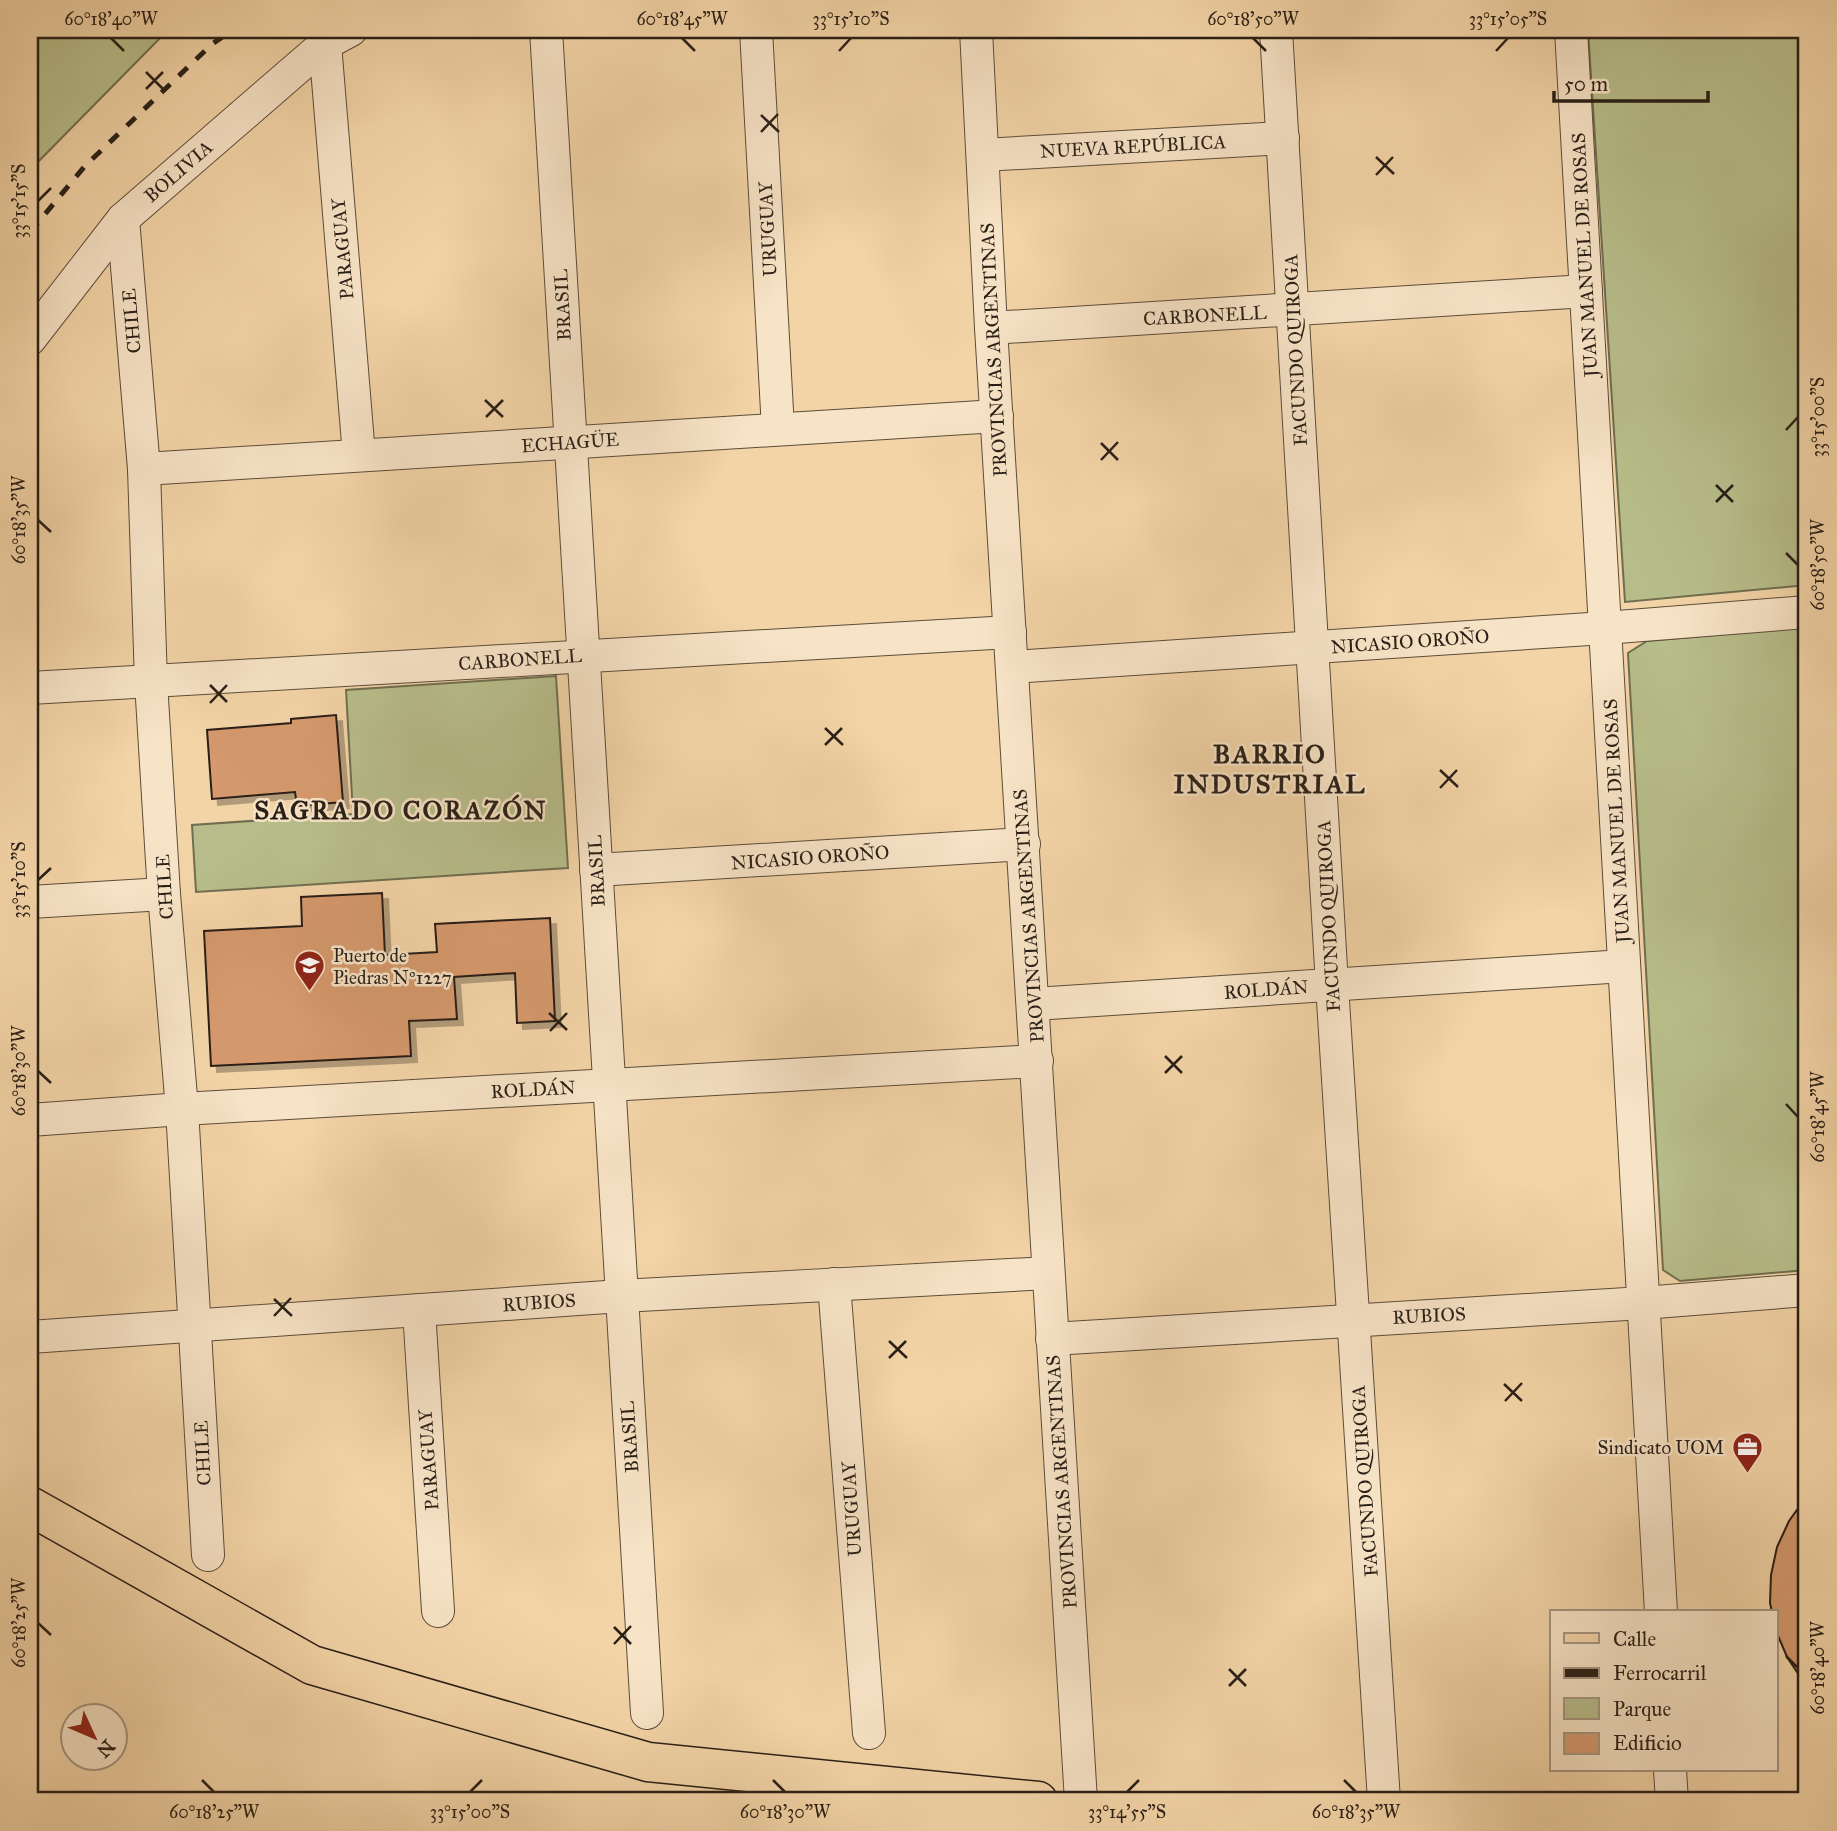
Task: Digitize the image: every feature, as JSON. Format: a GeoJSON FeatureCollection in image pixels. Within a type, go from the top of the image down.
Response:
{"type":"FeatureCollection","features":[{"type":"Feature","properties":{"kind":"main road"},"geometry":{"type":"LineString","coordinates":[[30,1506],[312,1665],[649,1762],[1038,1801]]}},
{"type":"Feature","properties":{"kind":"street","name":"BRASIL"},"geometry":{"type":"LineString","coordinates":[[546,30],[647,1713]]}},
{"type":"Feature","properties":{"kind":"street","name":"URUGUAY"},"geometry":{"type":"LineString","coordinates":[[756,30],[778,429]]}},
{"type":"Feature","properties":{"kind":"street","name":"PROVINCIAS ARGENTINAS"},"geometry":{"type":"LineString","coordinates":[[976,30],[991,328],[1082,1801]]}},
{"type":"Feature","properties":{"kind":"street","name":"FACUNDO QUIROGA"},"geometry":{"type":"LineString","coordinates":[[1276,30],[1332,985],[1384,1801]]}},
{"type":"Feature","properties":{"kind":"street","name":"JUAN MANUEL DE ROSAS"},"geometry":{"type":"LineString","coordinates":[[1571,30],[1661,1610]]}},
{"type":"Feature","properties":{"kind":"street","name":"BOLIVIA"},"geometry":{"type":"LineString","coordinates":[[30,339],[123,219],[338,37]]}},
{"type":"Feature","properties":{"kind":"street","name":"PARAGUAY"},"geometry":{"type":"LineString","coordinates":[[338,37],[359,455]]}},
{"type":"Feature","properties":{"kind":"street","name":"NUEVA REPÚBLICA"},"geometry":{"type":"LineString","coordinates":[[983,155],[1283,138]]}},
{"type":"Feature","properties":{"kind":"street","name":"CHILE"},"geometry":{"type":"LineString","coordinates":[[123,219],[144,469],[150,682],[182,1109],[208,1555]]}},
{"type":"Feature","properties":{"kind":"street","name":"CARBONELL"},"geometry":{"type":"LineString","coordinates":[[991,328],[1586,291]]}},
{"type":"Feature","properties":{"kind":"street","name":"ECHAGÜE"},"geometry":{"type":"LineString","coordinates":[[144,469],[997,416]]}},
{"type":"Feature","properties":{"kind":"street","name":"NICASIO OROÑO"},"geometry":{"type":"LineString","coordinates":[[1012,667],[1807,612]]}},
{"type":"Feature","properties":{"kind":"street","name":"CARBONELL"},"geometry":{"type":"LineString","coordinates":[[30,688],[1010,632]]}},
{"type":"Feature","properties":{"kind":"street","name":"NICASIO OROÑO"},"geometry":{"type":"LineString","coordinates":[[596,870],[1024,844]]}},
{"type":"Feature","properties":{"kind":"street"},"geometry":{"type":"LineString","coordinates":[[30,902],[164,894]]}},
{"type":"Feature","properties":{"kind":"street","name":"ROLDÁN"},"geometry":{"type":"LineString","coordinates":[[1034,1004],[1624,967]]}},
{"type":"Feature","properties":{"kind":"street","name":"ROLDÁN"},"geometry":{"type":"LineString","coordinates":[[30,1120],[1037,1061]]}},
{"type":"Feature","properties":{"kind":"street","name":"RUBIOS"},"geometry":{"type":"LineString","coordinates":[[30,1337],[621,1296],[1048,1273]]}},
{"type":"Feature","properties":{"kind":"street","name":"URUGUAY"},"geometry":{"type":"LineString","coordinates":[[834,1284],[869,1733]]}},
{"type":"Feature","properties":{"kind":"street","name":"RUBIOS"},"geometry":{"type":"LineString","coordinates":[[1052,1339],[1643,1303],[1807,1290]]}},
{"type":"Feature","properties":{"kind":"street","name":"PARAGUAY"},"geometry":{"type":"LineString","coordinates":[[419,1310],[438,1611]]}},
{"type":"Feature","properties":{"kind":"street"},"geometry":{"type":"LineString","coordinates":[[1670,1772],[1672,1801]]}},
{"type":"Feature","properties":{"kind":"green space"},"geometry":{"type":"Polygon","coordinates":[[[30,30],[168,30],[30,170],[30,30]]]}},
{"type":"Feature","properties":{"kind":"green space"},"geometry":{"type":"Polygon","coordinates":[[[1588,30],[1807,30],[1807,585],[1625,602],[1588,30]]]}},
{"type":"Feature","properties":{"kind":"green space"},"geometry":{"type":"Polygon","coordinates":[[[1807,627],[1807,1270],[1680,1281],[1663,1270],[1628,653],[1647,641],[1807,627]]]}},
{"type":"Feature","properties":{"kind":"green space"},"geometry":{"type":"Polygon","coordinates":[[[556,676],[568,868],[196,892],[192,825],[353,814],[346,690],[556,676]]]}},
{"type":"Feature","properties":{"kind":"building"},"geometry":{"type":"Polygon","coordinates":[[[336,715],[343,802],[297,806],[295,792],[212,799],[207,730],[291,723],[291,719],[336,715]]]}},
{"type":"Feature","properties":{"kind":"building","name":"Puerto de Piedras Nº1227"},"geometry":{"type":"Polygon","coordinates":[[[382,893],[385,955],[437,952],[435,924],[550,918],[555,1021],[517,1023],[515,973],[454,977],[457,1019],[409,1021],[411,1056],[211,1066],[204,931],[302,926],[301,897],[382,893]]]}},
{"type":"Feature","properties":{"kind":"building"},"geometry":{"type":"Polygon","coordinates":[[[1807,1496],[1807,1687],[1787,1657],[1778,1636],[1778,1610],[1772,1610],[1770,1603],[1771,1575],[1777,1547],[1789,1521],[1807,1496]]]}},
{"type":"Feature","properties":{"kind":"railway"},"geometry":{"type":"LineString","coordinates":[[30,232],[85,166],[212,44],[233,30]]}},
{"type":"Feature","properties":{"kind":"place","name":"Puerto de Piedras Nº1227"},"geometry":{"type":"Point","coordinates":[310,993]}},
{"type":"Feature","properties":{"kind":"place","name":"Sindicato UOM"},"geometry":{"type":"Point","coordinates":[1747,1474]}},
{"type":"Feature","properties":{"kind":"district","name":"BARRIO INDUSTRIAL"},"geometry":{"type":"Point","coordinates":[1270,769]}},
{"type":"Feature","properties":{"kind":"district","name":"SAGRADO CORAZÓN"},"geometry":{"type":"Point","coordinates":[401,810]}}]}
